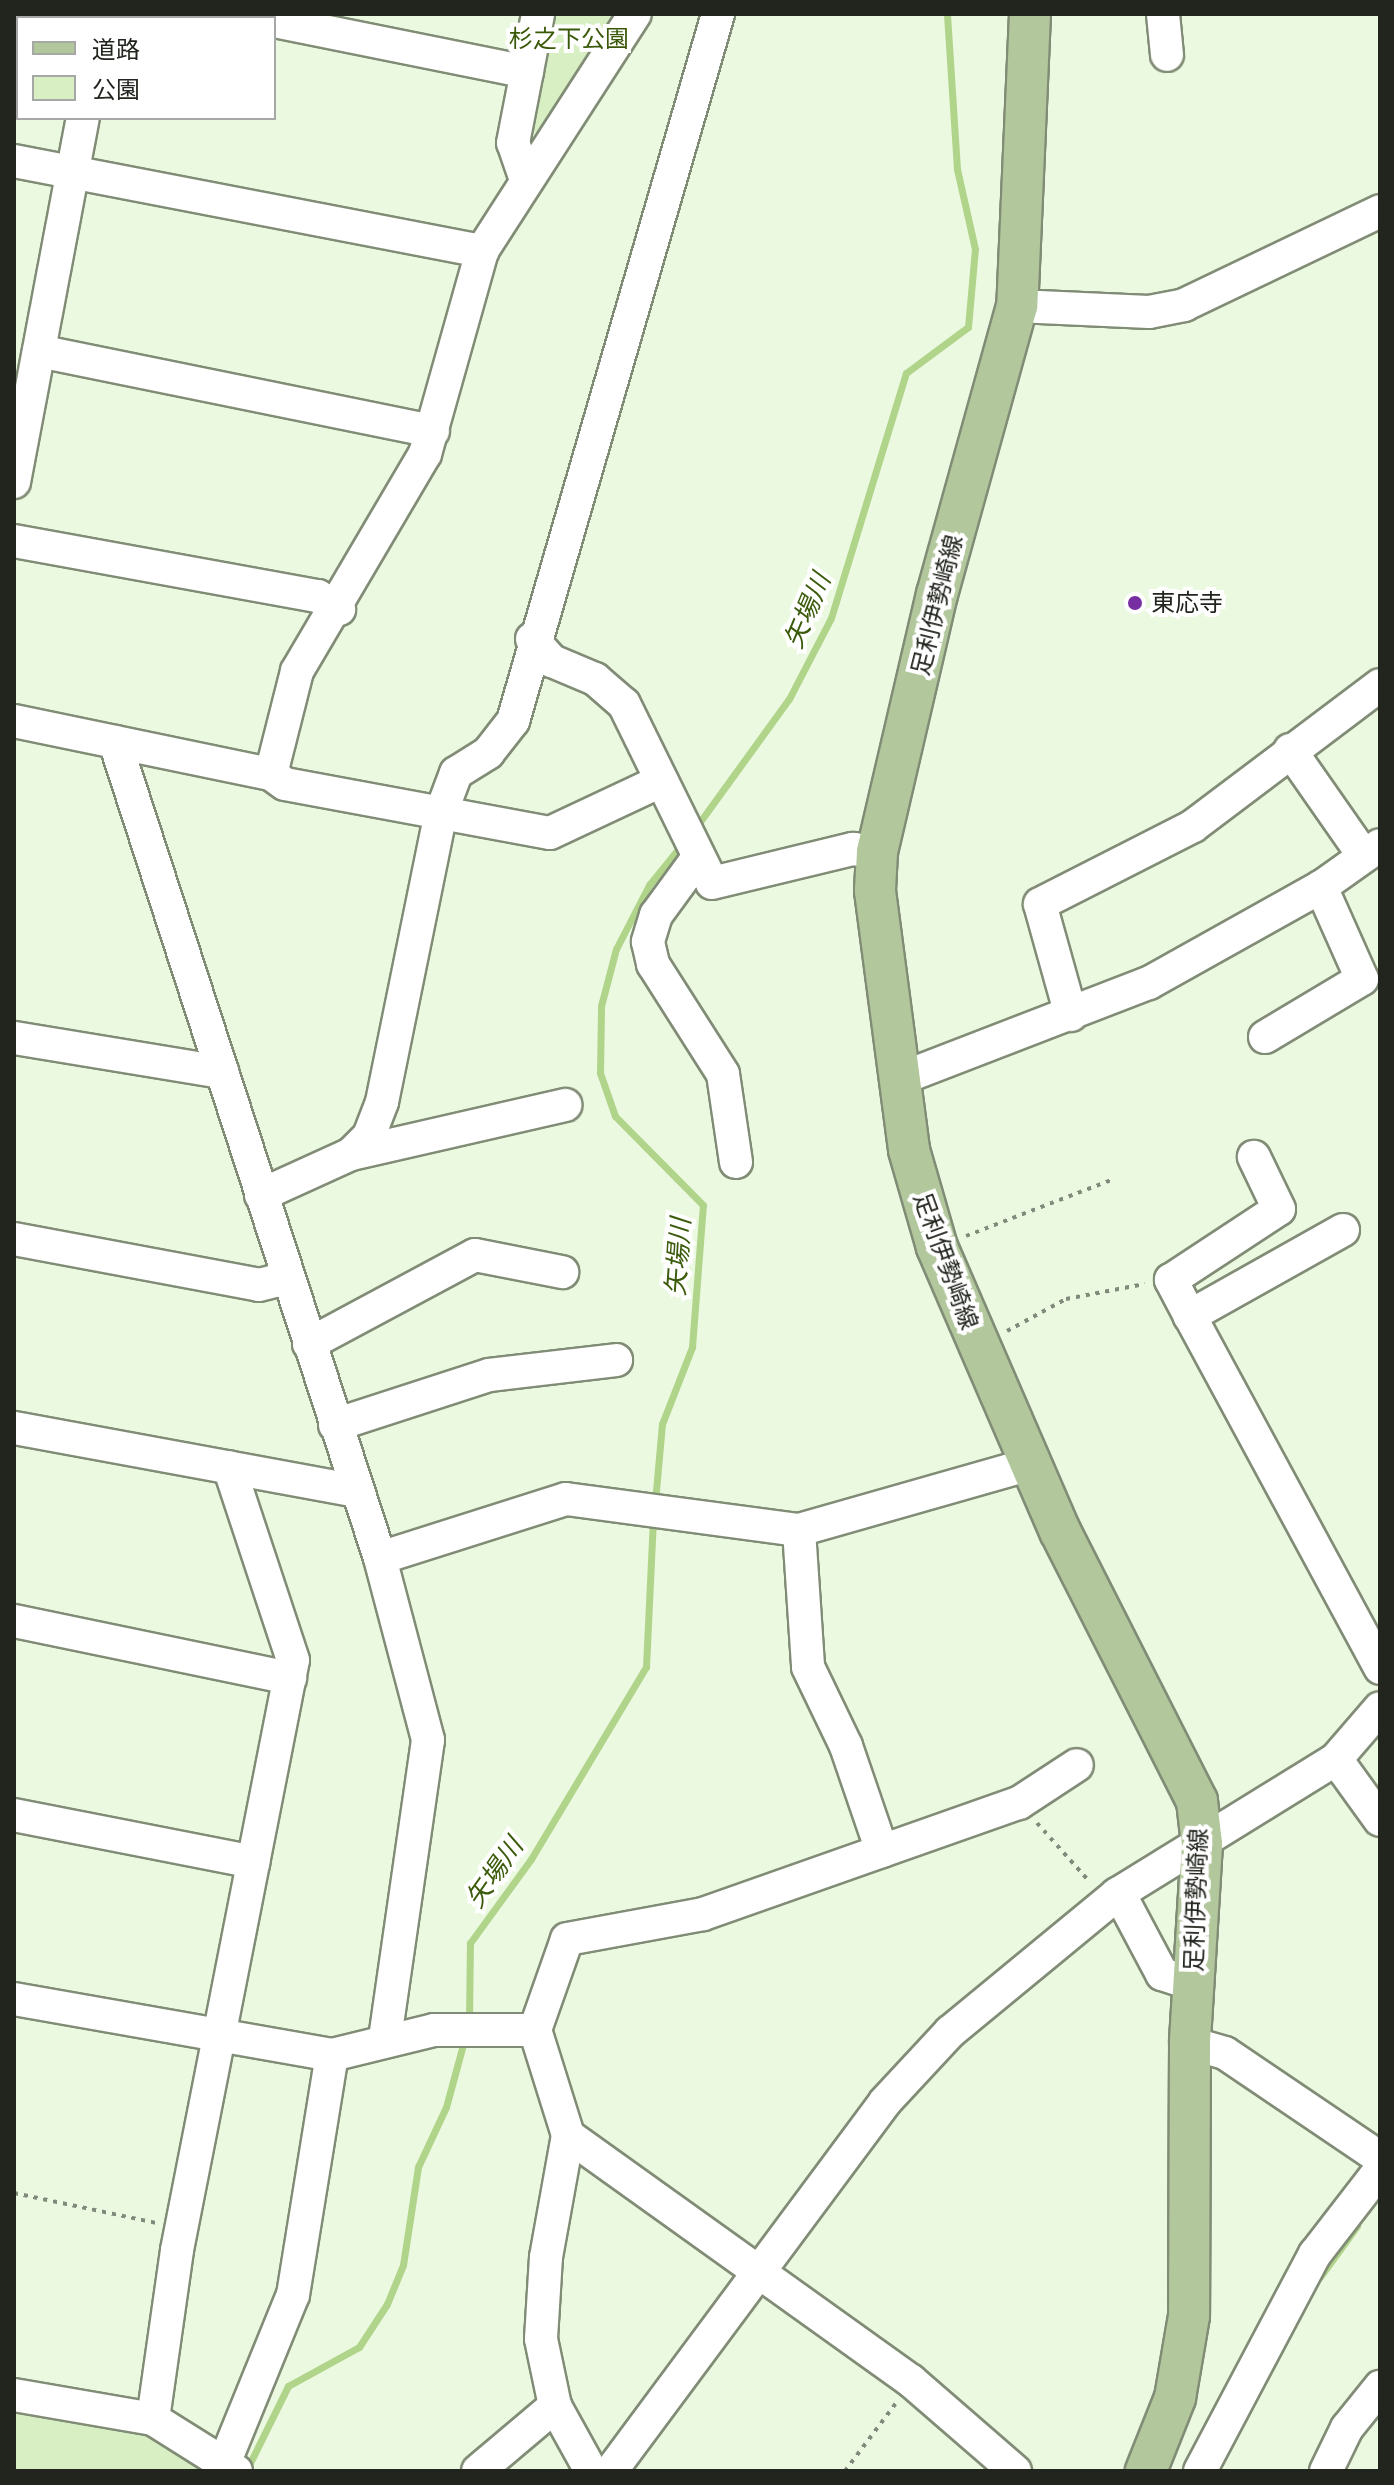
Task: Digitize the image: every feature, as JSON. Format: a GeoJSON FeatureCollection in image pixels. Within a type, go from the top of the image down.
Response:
{"type":"FeatureCollection","features":[{"type":"Feature","properties":{"kind":"main road","name":"足利伊勢崎線"},"geometry":{"type":"LineString","coordinates":[[1030,14],[1017,306],[877,852],[877,925],[897,1080],[937,1247],[1030,1464],[1181,1760],[1202,1844],[1190,2043],[1189,2316],[1175,2398],[1146,2471]]}},
{"type":"Feature","properties":{"kind":"street"},"geometry":{"type":"LineString","coordinates":[[525,177],[513,143],[538,14]]}},
{"type":"Feature","properties":{"kind":"street"},"geometry":{"type":"LineString","coordinates":[[271,774],[297,671],[339,609],[433,431],[482,251],[525,177],[635,14]]}},
{"type":"Feature","properties":{"kind":"street"},"geometry":{"type":"LineString","coordinates":[[351,1154],[369,1136],[382,1102],[441,813],[456,773],[488,753],[513,721],[532,639],[718,14]]}},
{"type":"Feature","properties":{"kind":"street"},"geometry":{"type":"LineString","coordinates":[[1163,14],[1167,55]]}},
{"type":"Feature","properties":{"kind":"street"},"geometry":{"type":"LineString","coordinates":[[276,21],[527,72]]}},
{"type":"Feature","properties":{"kind":"street"},"geometry":{"type":"LineString","coordinates":[[14,482],[83,120]]}},
{"type":"Feature","properties":{"kind":"street"},"geometry":{"type":"LineString","coordinates":[[14,161],[482,251]]}},
{"type":"Feature","properties":{"kind":"street"},"geometry":{"type":"LineString","coordinates":[[1017,306],[1149,312],[1184,305],[1380,211]]}},
{"type":"Feature","properties":{"kind":"street"},"geometry":{"type":"LineString","coordinates":[[39,351],[433,431]]}},
{"type":"Feature","properties":{"kind":"street"},"geometry":{"type":"LineString","coordinates":[[14,541],[318,596],[339,609]]}},
{"type":"Feature","properties":{"kind":"street"},"geometry":{"type":"LineString","coordinates":[[532,639],[552,661],[613,691],[712,883],[853,849],[877,852]]}},
{"type":"Feature","properties":{"kind":"street"},"geometry":{"type":"LineString","coordinates":[[1071,1015],[1040,904],[1193,826],[1380,685]]}},
{"type":"Feature","properties":{"kind":"street"},"geometry":{"type":"LineString","coordinates":[[14,721],[271,774],[285,784],[550,833],[661,781]]}},
{"type":"Feature","properties":{"kind":"street"},"geometry":{"type":"LineString","coordinates":[[115,742],[380,1558],[428,1740],[385,2037]]}},
{"type":"Feature","properties":{"kind":"street"},"geometry":{"type":"LineString","coordinates":[[897,1080],[1149,983],[1321,887],[1372,850],[1290,750]]}},
{"type":"Feature","properties":{"kind":"street"},"geometry":{"type":"LineString","coordinates":[[697,859],[656,915],[648,942],[653,964],[723,1074],[736,1162]]}},
{"type":"Feature","properties":{"kind":"street"},"geometry":{"type":"LineString","coordinates":[[1265,1037],[1362,979],[1321,887]]}},
{"type":"Feature","properties":{"kind":"street"},"geometry":{"type":"LineString","coordinates":[[14,1038],[222,1072]]}},
{"type":"Feature","properties":{"kind":"street"},"geometry":{"type":"LineString","coordinates":[[261,1195],[351,1154],[565,1105]]}},
{"type":"Feature","properties":{"kind":"street"},"geometry":{"type":"LineString","coordinates":[[1254,1157],[1279,1209],[1171,1280],[1380,1668]]}},
{"type":"Feature","properties":{"kind":"street"},"geometry":{"type":"LineString","coordinates":[[1190,1316],[1343,1230]]}},
{"type":"Feature","properties":{"kind":"street"},"geometry":{"type":"LineString","coordinates":[[14,1239],[259,1285],[288,1278]]}},
{"type":"Feature","properties":{"kind":"street"},"geometry":{"type":"LineString","coordinates":[[309,1344],[475,1255],[562,1272]]}},
{"type":"Feature","properties":{"kind":"street"},"geometry":{"type":"LineString","coordinates":[[335,1425],[489,1375],[616,1360]]}},
{"type":"Feature","properties":{"kind":"street"},"geometry":{"type":"LineString","coordinates":[[14,1428],[356,1491]]}},
{"type":"Feature","properties":{"kind":"street"},"geometry":{"type":"LineString","coordinates":[[380,1558],[566,1499],[799,1530],[1030,1464]]}},
{"type":"Feature","properties":{"kind":"street"},"geometry":{"type":"LineString","coordinates":[[153,2419],[182,2228],[293,1660],[229,1467]]}},
{"type":"Feature","properties":{"kind":"street"},"geometry":{"type":"LineString","coordinates":[[799,1530],[808,1667],[846,1746],[882,1851]]}},
{"type":"Feature","properties":{"kind":"street"},"geometry":{"type":"LineString","coordinates":[[14,1621],[290,1678]]}},
{"type":"Feature","properties":{"kind":"street"},"geometry":{"type":"LineString","coordinates":[[611,2471],[761,2274],[885,2102],[950,2032],[1113,1897],[1336,1759],[1380,1708]]}},
{"type":"Feature","properties":{"kind":"street"},"geometry":{"type":"LineString","coordinates":[[1336,1759],[1380,1820]]}},
{"type":"Feature","properties":{"kind":"street"},"geometry":{"type":"LineString","coordinates":[[591,2471],[555,2406],[541,2339],[546,2257],[568,2135],[535,2030],[567,1939],[703,1914],[1019,1803],[1077,1765]]}},
{"type":"Feature","properties":{"kind":"street"},"geometry":{"type":"LineString","coordinates":[[14,1815],[253,1862]]}},
{"type":"Feature","properties":{"kind":"street"},"geometry":{"type":"LineString","coordinates":[[1113,1897],[1162,1974],[1193,1984]]}},
{"type":"Feature","properties":{"kind":"street"},"geometry":{"type":"LineString","coordinates":[[14,1999],[332,2055],[385,2037],[535,2030]]}},
{"type":"Feature","properties":{"kind":"street"},"geometry":{"type":"LineString","coordinates":[[1190,2043],[1225,2053],[1379,2171],[1308,2266],[1200,2471]]}},
{"type":"Feature","properties":{"kind":"street"},"geometry":{"type":"LineString","coordinates":[[14,2395],[153,2419],[229,2468],[293,2295],[332,2055]]}},
{"type":"Feature","properties":{"kind":"street"},"geometry":{"type":"LineString","coordinates":[[568,2135],[911,2381],[1015,2471]]}},
{"type":"Feature","properties":{"kind":"street"},"geometry":{"type":"LineString","coordinates":[[1326,2471],[1347,2428],[1380,2387]]}},
{"type":"Feature","properties":{"kind":"street"},"geometry":{"type":"LineString","coordinates":[[478,2471],[555,2406]]}},
{"type":"Feature","properties":{"kind":"path"},"geometry":{"type":"LineString","coordinates":[[937,1247],[1114,1179]]}},
{"type":"Feature","properties":{"kind":"path"},"geometry":{"type":"LineString","coordinates":[[978,1347],[1066,1299],[1171,1280]]}},
{"type":"Feature","properties":{"kind":"path"},"geometry":{"type":"LineString","coordinates":[[1019,1803],[1113,1897]]}},
{"type":"Feature","properties":{"kind":"path"},"geometry":{"type":"LineString","coordinates":[[14,2193],[182,2228]]}},
{"type":"Feature","properties":{"kind":"path"},"geometry":{"type":"LineString","coordinates":[[845,2471],[911,2381]]}},
{"type":"Feature","properties":{"kind":"green space","name":"杉之下公園"},"geometry":{"type":"Polygon","coordinates":[[[549,14],[614,14],[539,132],[526,132],[549,14]]]}},
{"type":"Feature","properties":{"kind":"green space"},"geometry":{"type":"Polygon","coordinates":[[[14,2395],[153,2419],[221,2471],[14,2471],[14,2395]]]}},
{"type":"Feature","properties":{"kind":"waterway","name":"矢場川"},"geometry":{"type":"LineString","coordinates":[[694,830],[789,699],[831,618],[906,373],[968,327],[975,249],[957,169],[947,14]]}},
{"type":"Feature","properties":{"kind":"waterway","name":"矢場川"},"geometry":{"type":"LineString","coordinates":[[655,1502],[662,1424],[692,1347],[703,1205],[615,1116],[600,1073],[601,1006],[616,949],[649,885],[684,842]]}},
{"type":"Feature","properties":{"kind":"waterway","name":"矢場川"},"geometry":{"type":"LineString","coordinates":[[469,2021],[470,1943],[531,1859],[646,1667],[653,1519]]}},
{"type":"Feature","properties":{"kind":"waterway","name":"矢場川"},"geometry":{"type":"LineString","coordinates":[[246,2471],[288,2386],[359,2347],[387,2304],[403,2265],[418,2167],[446,2107],[465,2037]]}},
{"type":"Feature","properties":{"kind":"waterway"},"geometry":{"type":"LineString","coordinates":[[1320,2277],[1357,2226]]}},
{"type":"Feature","properties":{"kind":"place","name":"東応寺"},"geometry":{"type":"Point","coordinates":[1135,603]}}]}
